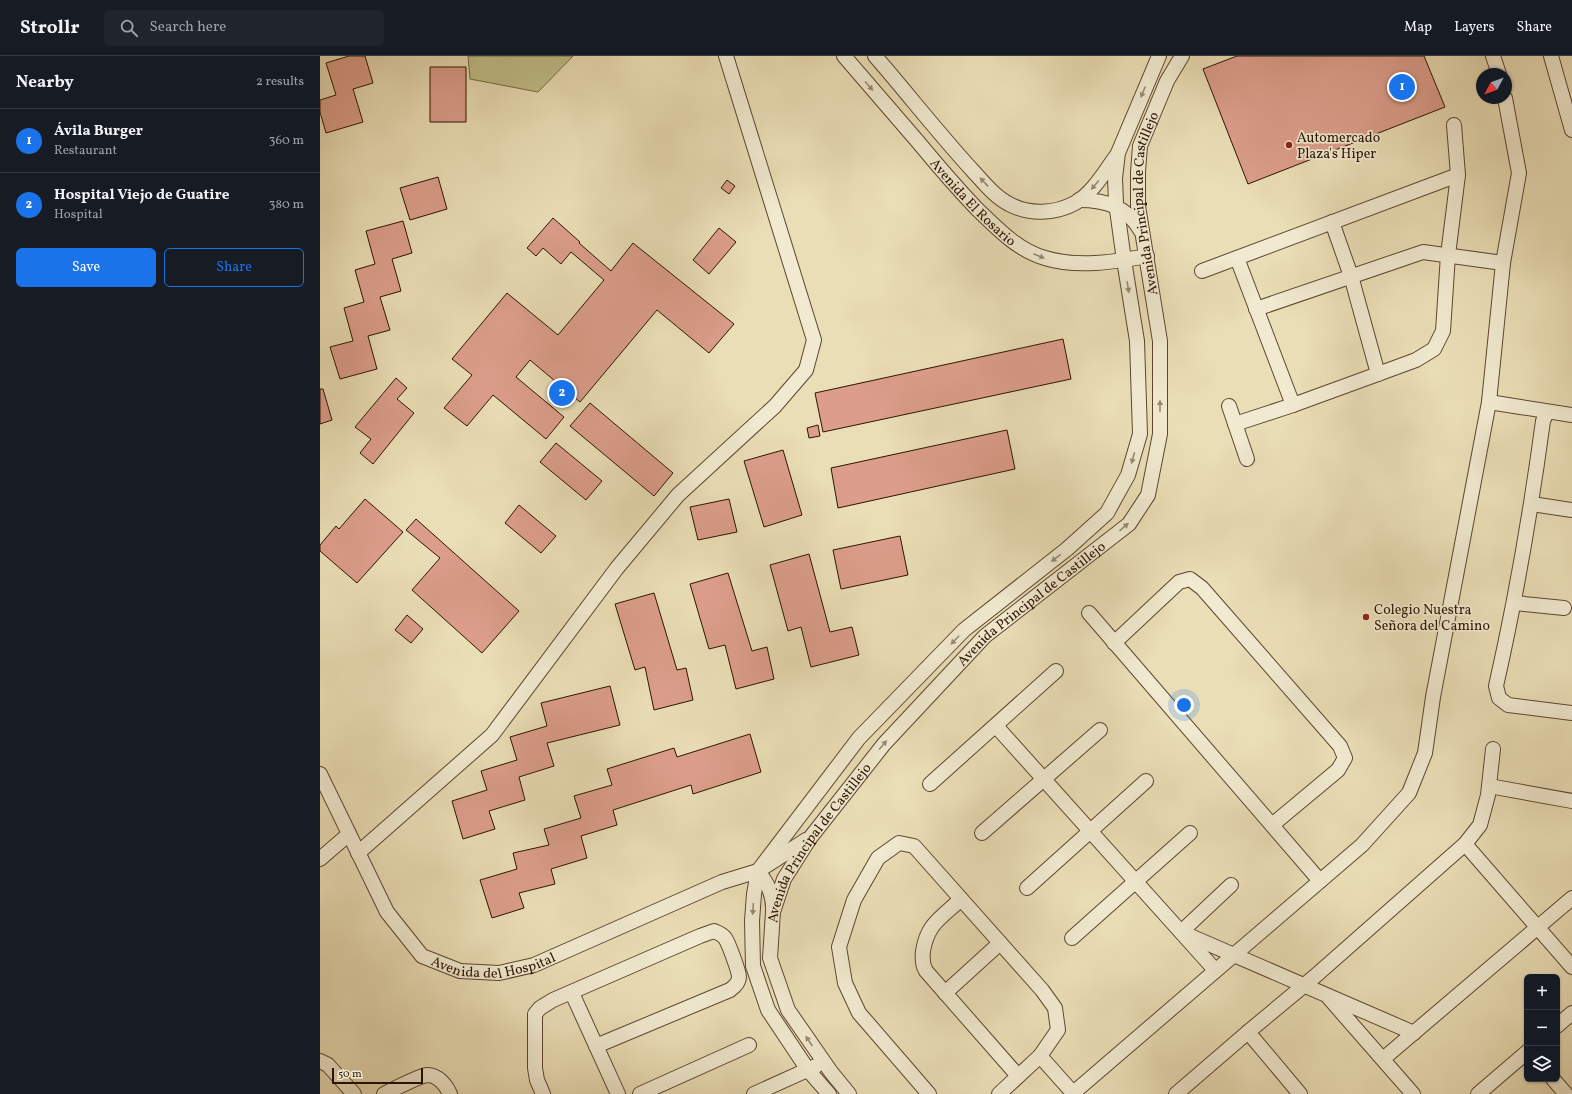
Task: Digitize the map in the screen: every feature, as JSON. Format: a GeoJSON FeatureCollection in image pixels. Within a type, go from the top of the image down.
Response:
{"type":"FeatureCollection","features":[{"type":"Feature","properties":{"kind":"street"},"geometry":{"type":"LineString","coordinates":[[358,853],[492,735],[617,568],[678,495],[775,406],[806,370],[814,340],[726,56]]}},
{"type":"Feature","properties":{"kind":"street","name":"Avenida El Rosario"},"geometry":{"type":"LineString","coordinates":[[844,56],[954,185],[999,231],[1014,243],[1043,258],[1059,262],[1086,263],[1124,260],[1147,256]]}},
{"type":"Feature","properties":{"kind":"street","name":"Avenida El Rosario"},"geometry":{"type":"LineString","coordinates":[[875,56],[963,160],[995,194],[1008,204],[1025,211],[1054,212],[1076,202],[1094,186],[1118,153]]}},
{"type":"Feature","properties":{"kind":"street","name":"Avenida Principal de Castillejo"},"geometry":{"type":"LineString","coordinates":[[829,1094],[808,1070],[768,1010],[753,966],[752,920],[758,871],[859,738],[964,630],[1067,549],[1107,513],[1128,475],[1140,434],[1136,341],[1116,207],[1115,178],[1118,153],[1159,56]]}},
{"type":"Feature","properties":{"kind":"street","name":"Avenida Principal de Castillejo"},"geometry":{"type":"LineString","coordinates":[[849,1094],[824,1063],[788,1010],[770,958],[773,912],[784,878],[810,838],[884,744],[985,636],[1129,524],[1148,495],[1160,434],[1160,341],[1138,206],[1140,146],[1167,81],[1182,56]]}},
{"type":"Feature","properties":{"kind":"street"},"geometry":{"type":"LineString","coordinates":[[1493,56],[1497,68]]}},
{"type":"Feature","properties":{"kind":"street"},"geometry":{"type":"LineString","coordinates":[[1551,56],[1566,85],[1572,130]]}},
{"type":"Feature","properties":{"kind":"street"},"geometry":{"type":"LineString","coordinates":[[1040,1056],[1073,1094],[1233,954],[1362,845],[1409,793],[1425,753],[1435,689],[1489,402],[1503,263],[1518,173],[1506,104]]}},
{"type":"Feature","properties":{"kind":"street"},"geometry":{"type":"LineString","coordinates":[[1235,424],[1293,406],[1416,360],[1434,350],[1443,330],[1448,256],[1458,175],[1454,124]]}},
{"type":"Feature","properties":{"kind":"street"},"geometry":{"type":"LineString","coordinates":[[1202,271],[1458,175]]}},
{"type":"Feature","properties":{"kind":"street"},"geometry":{"type":"LineString","coordinates":[[1079,200],[1090,200],[1116,207],[1125,212],[1134,220],[1143,235]]}},
{"type":"Feature","properties":{"kind":"street"},"geometry":{"type":"LineString","coordinates":[[1332,222],[1351,276],[1378,374]]}},
{"type":"Feature","properties":{"kind":"street"},"geometry":{"type":"LineString","coordinates":[[1256,309],[1423,252],[1503,263]]}},
{"type":"Feature","properties":{"kind":"street"},"geometry":{"type":"LineString","coordinates":[[1237,258],[1293,406]]}},
{"type":"Feature","properties":{"kind":"street"},"geometry":{"type":"LineString","coordinates":[[1489,402],[1572,416]]}},
{"type":"Feature","properties":{"kind":"street"},"geometry":{"type":"LineString","coordinates":[[1229,406],[1246,459]]}},
{"type":"Feature","properties":{"kind":"street"},"geometry":{"type":"LineString","coordinates":[[1547,412],[1544,421],[1532,504],[1515,603],[1496,686],[1499,698],[1508,705],[1572,713]]}},
{"type":"Feature","properties":{"kind":"street"},"geometry":{"type":"LineString","coordinates":[[1532,504],[1572,510]]}},
{"type":"Feature","properties":{"kind":"street"},"geometry":{"type":"LineString","coordinates":[[1114,642],[1179,582],[1190,579],[1202,588],[1340,746],[1344,758],[1338,770],[1272,825]]}},
{"type":"Feature","properties":{"kind":"street"},"geometry":{"type":"LineString","coordinates":[[1515,603],[1564,608]]}},
{"type":"Feature","properties":{"kind":"street"},"geometry":{"type":"LineString","coordinates":[[1089,613],[1320,881]]}},
{"type":"Feature","properties":{"kind":"street"},"geometry":{"type":"LineString","coordinates":[[930,784],[1056,671]]}},
{"type":"Feature","properties":{"kind":"street"},"geometry":{"type":"LineString","coordinates":[[996,726],[1215,970]]}},
{"type":"Feature","properties":{"kind":"street"},"geometry":{"type":"LineString","coordinates":[[982,833],[1100,730]]}},
{"type":"Feature","properties":{"kind":"street"},"geometry":{"type":"LineString","coordinates":[[1181,1093],[1248,1032],[1308,982],[1465,844],[1480,825],[1488,795],[1493,749]]}},
{"type":"Feature","properties":{"kind":"street","name":"Avenida del Hospital"},"geometry":{"type":"LineString","coordinates":[[320,774],[387,912],[422,956],[460,971],[499,973],[534,965],[722,882],[758,871],[810,838]]}},
{"type":"Feature","properties":{"kind":"street"},"geometry":{"type":"LineString","coordinates":[[1027,888],[1146,781]]}},
{"type":"Feature","properties":{"kind":"street"},"geometry":{"type":"LineString","coordinates":[[1489,786],[1572,800]]}},
{"type":"Feature","properties":{"kind":"street"},"geometry":{"type":"LineString","coordinates":[[1072,938],[1190,833]]}},
{"type":"Feature","properties":{"kind":"street"},"geometry":{"type":"LineString","coordinates":[[320,859],[349,834]]}},
{"type":"Feature","properties":{"kind":"street"},"geometry":{"type":"LineString","coordinates":[[929,1094],[859,1013],[846,983],[840,947],[854,900],[878,858],[899,843],[914,846],[1042,990],[1055,1008],[1058,1030],[1040,1056],[999,1094]]}},
{"type":"Feature","properties":{"kind":"street"},"geometry":{"type":"LineString","coordinates":[[1465,844],[1572,968]]}},
{"type":"Feature","properties":{"kind":"street"},"geometry":{"type":"LineString","coordinates":[[758,871],[772,893],[773,912]]}},
{"type":"Feature","properties":{"kind":"street"},"geometry":{"type":"LineString","coordinates":[[1181,932],[1231,885]]}},
{"type":"Feature","properties":{"kind":"street"},"geometry":{"type":"LineString","coordinates":[[1383,1059],[1572,898]]}},
{"type":"Feature","properties":{"kind":"street"},"geometry":{"type":"LineString","coordinates":[[961,899],[932,928],[922,954],[922,965],[1018,1076]]}},
{"type":"Feature","properties":{"kind":"street"},"geometry":{"type":"LineString","coordinates":[[543,1094],[537,1080],[534,1043],[536,1014],[540,1008],[553,1000],[714,931],[720,933],[725,938],[730,947],[739,977],[736,985],[730,990],[596,1046]]}},
{"type":"Feature","properties":{"kind":"street"},"geometry":{"type":"LineString","coordinates":[[1181,932],[1233,954],[1308,982],[1327,995],[1414,1033]]}},
{"type":"Feature","properties":{"kind":"street"},"geometry":{"type":"LineString","coordinates":[[945,993],[1000,943]]}},
{"type":"Feature","properties":{"kind":"street"},"geometry":{"type":"LineString","coordinates":[[572,993],[618,1094]]}},
{"type":"Feature","properties":{"kind":"street"},"geometry":{"type":"LineString","coordinates":[[1327,995],[1413,1094]]}},
{"type":"Feature","properties":{"kind":"street"},"geometry":{"type":"LineString","coordinates":[[1560,1023],[1572,1013]]}},
{"type":"Feature","properties":{"kind":"street"},"geometry":{"type":"LineString","coordinates":[[1248,1032],[1300,1094]]}},
{"type":"Feature","properties":{"kind":"street"},"geometry":{"type":"LineString","coordinates":[[640,1094],[749,1046]]}},
{"type":"Feature","properties":{"kind":"street"},"geometry":{"type":"LineString","coordinates":[[1478,1094],[1524,1055]]}},
{"type":"Feature","properties":{"kind":"street"},"geometry":{"type":"LineString","coordinates":[[320,1061],[328,1065],[354,1094]]}},
{"type":"Feature","properties":{"kind":"street"},"geometry":{"type":"LineString","coordinates":[[754,1094],[824,1063]]}},
{"type":"Feature","properties":{"kind":"street"},"geometry":{"type":"LineString","coordinates":[[384,1094],[427,1075],[437,1078],[446,1086],[450,1094]]}},
{"type":"Feature","properties":{"kind":"street"},"geometry":{"type":"LineString","coordinates":[[1556,1082],[1566,1094]]}},
{"type":"Feature","properties":{"kind":"green space"},"geometry":{"type":"Polygon","coordinates":[[[468,56],[573,56],[538,92],[470,79],[468,56]]]}},
{"type":"Feature","properties":{"kind":"building"},"geometry":{"type":"Polygon","coordinates":[[[349,56],[365,56],[373,83],[353,89],[363,122],[326,133],[320,112],[320,100],[336,95],[326,63],[349,56]]]}},
{"type":"Feature","properties":{"kind":"building","name":"Automercado Plaza's Hiper"},"geometry":{"type":"Polygon","coordinates":[[[1237,56],[1424,56],[1445,107],[1248,184],[1203,69],[1237,56]]]}},
{"type":"Feature","properties":{"kind":"building"},"geometry":{"type":"Polygon","coordinates":[[[430,67],[466,67],[466,122],[430,122],[430,67]]]}},
{"type":"Feature","properties":{"kind":"building"},"geometry":{"type":"Polygon","coordinates":[[[438,177],[447,209],[410,220],[400,188],[438,177]]]}},
{"type":"Feature","properties":{"kind":"building"},"geometry":{"type":"Polygon","coordinates":[[[727,180],[735,186],[729,194],[721,188],[727,180]]]}},
{"type":"Feature","properties":{"kind":"building"},"geometry":{"type":"Polygon","coordinates":[[[553,218],[611,271],[633,243],[734,324],[709,353],[657,310],[580,402],[530,360],[516,377],[564,417],[546,439],[493,395],[467,426],[444,408],[472,375],[452,359],[507,293],[558,335],[604,280],[571,252],[561,264],[543,248],[536,256],[527,248],[553,218]]]}},
{"type":"Feature","properties":{"kind":"building"},"geometry":{"type":"Polygon","coordinates":[[[403,221],[412,253],[392,259],[401,291],[380,297],[390,330],[368,336],[377,369],[340,379],[330,347],[353,341],[344,308],[364,302],[355,270],[375,264],[366,231],[403,221]]]}},
{"type":"Feature","properties":{"kind":"building"},"geometry":{"type":"Polygon","coordinates":[[[719,228],[736,242],[709,274],[693,260],[719,228]]]}},
{"type":"Feature","properties":{"kind":"building"},"geometry":{"type":"Polygon","coordinates":[[[1063,339],[1071,379],[823,432],[815,393],[1063,339]]]}},
{"type":"Feature","properties":{"kind":"building"},"geometry":{"type":"Polygon","coordinates":[[[396,378],[407,388],[397,399],[414,413],[373,464],[360,453],[371,439],[355,427],[396,378]]]}},
{"type":"Feature","properties":{"kind":"building"},"geometry":{"type":"Polygon","coordinates":[[[320,389],[323,389],[332,420],[320,424],[320,389]]]}},
{"type":"Feature","properties":{"kind":"building"},"geometry":{"type":"Polygon","coordinates":[[[590,403],[673,473],[654,496],[570,426],[590,403]]]}},
{"type":"Feature","properties":{"kind":"building"},"geometry":{"type":"Polygon","coordinates":[[[818,425],[820,436],[809,438],[807,428],[818,425]]]}},
{"type":"Feature","properties":{"kind":"building"},"geometry":{"type":"Polygon","coordinates":[[[1007,430],[1015,469],[838,508],[831,468],[1007,430]]]}},
{"type":"Feature","properties":{"kind":"building"},"geometry":{"type":"Polygon","coordinates":[[[556,443],[602,481],[586,500],[540,462],[556,443]]]}},
{"type":"Feature","properties":{"kind":"building"},"geometry":{"type":"Polygon","coordinates":[[[783,450],[802,515],[764,527],[744,461],[783,450]]]}},
{"type":"Feature","properties":{"kind":"building"},"geometry":{"type":"Polygon","coordinates":[[[365,499],[403,532],[357,583],[320,551],[320,545],[336,526],[339,529],[365,499]]]}},
{"type":"Feature","properties":{"kind":"building"},"geometry":{"type":"Polygon","coordinates":[[[729,499],[737,532],[698,540],[690,507],[729,499]]]}},
{"type":"Feature","properties":{"kind":"building"},"geometry":{"type":"Polygon","coordinates":[[[519,505],[556,536],[541,553],[505,523],[519,505]]]}},
{"type":"Feature","properties":{"kind":"building"},"geometry":{"type":"Polygon","coordinates":[[[416,519],[519,611],[482,653],[412,590],[440,558],[406,530],[416,519]]]}},
{"type":"Feature","properties":{"kind":"building"},"geometry":{"type":"Polygon","coordinates":[[[900,536],[908,575],[841,589],[833,550],[900,536]]]}},
{"type":"Feature","properties":{"kind":"building"},"geometry":{"type":"Polygon","coordinates":[[[809,554],[830,632],[852,627],[859,655],[811,667],[801,627],[788,631],[770,565],[809,554]]]}},
{"type":"Feature","properties":{"kind":"building"},"geometry":{"type":"Polygon","coordinates":[[[728,573],[752,651],[767,647],[774,679],[736,689],[725,645],[709,649],[690,584],[728,573]]]}},
{"type":"Feature","properties":{"kind":"building"},"geometry":{"type":"Polygon","coordinates":[[[654,593],[677,670],[686,668],[693,700],[654,710],[645,667],[635,670],[615,604],[654,593]]]}},
{"type":"Feature","properties":{"kind":"building"},"geometry":{"type":"Polygon","coordinates":[[[407,615],[423,629],[411,643],[395,630],[407,615]]]}},
{"type":"Feature","properties":{"kind":"building"},"geometry":{"type":"Polygon","coordinates":[[[610,686],[620,725],[547,743],[554,766],[519,777],[525,800],[489,811],[495,829],[463,839],[452,801],[487,790],[481,771],[517,760],[510,737],[547,726],[541,703],[610,686]]]}},
{"type":"Feature","properties":{"kind":"building"},"geometry":{"type":"Polygon","coordinates":[[[750,734],[761,772],[693,794],[691,785],[613,810],[617,825],[581,836],[587,858],[551,869],[555,884],[519,893],[524,908],[492,918],[480,880],[517,869],[513,853],[549,845],[544,829],[581,818],[574,796],[612,785],[607,769],[674,748],[677,757],[750,734]]]}},
{"type":"Feature","properties":{"kind":"place","name":"Ávila Burger"},"geometry":{"type":"Point","coordinates":[1402,87]}},
{"type":"Feature","properties":{"kind":"place","name":"Automercado Plaza's Hiper"},"geometry":{"type":"Point","coordinates":[1289,145]}},
{"type":"Feature","properties":{"kind":"place","name":"Hospital Viejo de Guatire"},"geometry":{"type":"Point","coordinates":[562,393]}},
{"type":"Feature","properties":{"kind":"place","name":"Colegio Nuestra Señora del Camino"},"geometry":{"type":"Point","coordinates":[1366,617]}}]}
